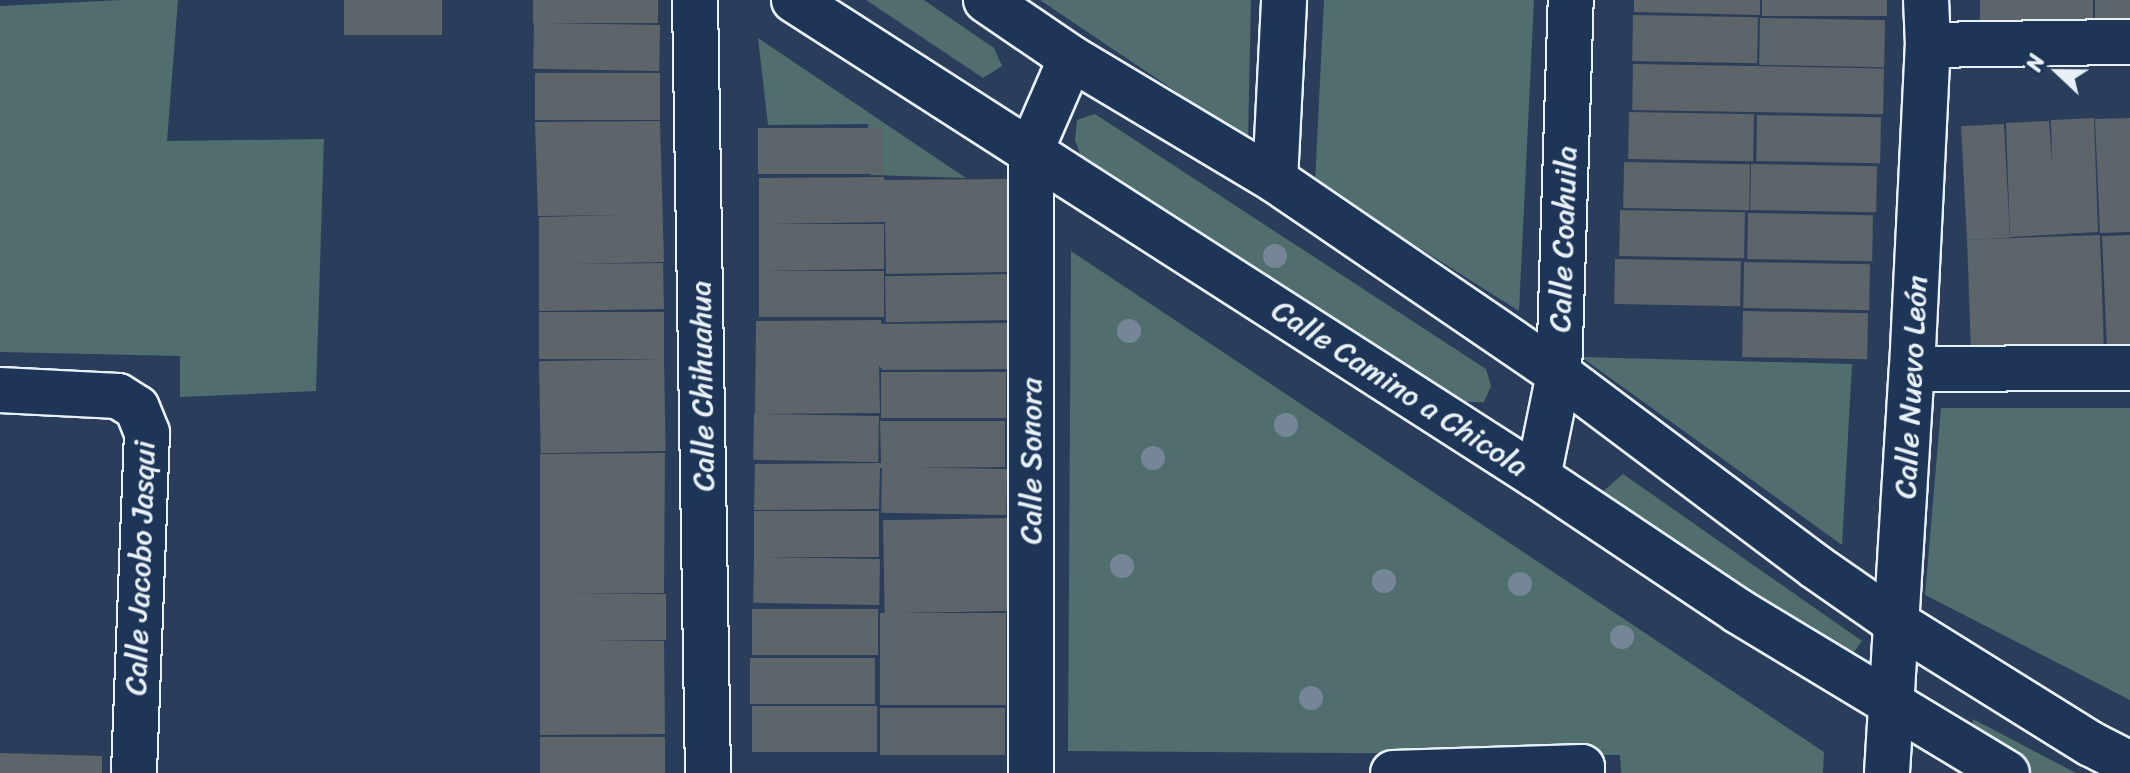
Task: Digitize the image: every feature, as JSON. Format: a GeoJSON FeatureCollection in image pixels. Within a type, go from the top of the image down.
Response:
{"type":"FeatureCollection","features":[{"type":"Feature","properties":{"kind":"street","name":"Calle Chihuahua"},"geometry":{"type":"LineString","coordinates":[[695,0],[708,773]]}},
{"type":"Feature","properties":{"kind":"street","name":"Calle Camino a Chicola"},"geometry":{"type":"LineString","coordinates":[[794,0],[1538,477],[1738,611],[1890,706],[2007,773]]}},
{"type":"Feature","properties":{"kind":"street"},"geometry":{"type":"LineString","coordinates":[[986,0],[1071,58],[1275,180],[1559,374],[1816,567],[1898,624],[2091,744],[2130,764]]}},
{"type":"Feature","properties":{"kind":"street"},"geometry":{"type":"LineString","coordinates":[[1275,180],[1284,0]]}},
{"type":"Feature","properties":{"kind":"street","name":"Calle Coahuila"},"geometry":{"type":"LineString","coordinates":[[1538,477],[1559,374],[1571,0]]}},
{"type":"Feature","properties":{"kind":"street","name":"Calle Nuevo León"},"geometry":{"type":"LineString","coordinates":[[1887,773],[1912,369],[1928,45],[1926,0]]}},
{"type":"Feature","properties":{"kind":"street"},"geometry":{"type":"LineString","coordinates":[[1928,45],[2130,42]]}},
{"type":"Feature","properties":{"kind":"street"},"geometry":{"type":"LineString","coordinates":[[1031,150],[1071,58]]}},
{"type":"Feature","properties":{"kind":"street","name":"Calle Sonora"},"geometry":{"type":"LineString","coordinates":[[1031,150],[1031,773]]}},
{"type":"Feature","properties":{"kind":"street"},"geometry":{"type":"LineString","coordinates":[[1912,369],[2130,368]]}},
{"type":"Feature","properties":{"kind":"street","name":"Calle Jacobo Jasqui"},"geometry":{"type":"LineString","coordinates":[[0,390],[118,396],[137,408],[147,433],[134,773]]}},
{"type":"Feature","properties":{"kind":"street"},"geometry":{"type":"LineString","coordinates":[[1393,773],[1582,770]]}},
{"type":"Feature","properties":{"kind":"green space"},"geometry":{"type":"Polygon","coordinates":[[[178,0],[167,141],[324,139],[316,391],[180,397],[180,356],[0,352],[0,6],[178,0]]]}},
{"type":"Feature","properties":{"kind":"green space"},"geometry":{"type":"Polygon","coordinates":[[[866,0],[924,0],[994,48],[1002,66],[983,78],[866,0]]]}},
{"type":"Feature","properties":{"kind":"green space"},"geometry":{"type":"Polygon","coordinates":[[[1040,0],[1251,0],[1248,140],[1040,0]]]}},
{"type":"Feature","properties":{"kind":"green space"},"geometry":{"type":"Polygon","coordinates":[[[1324,0],[1534,0],[1519,311],[1315,182],[1324,0]]]}},
{"type":"Feature","properties":{"kind":"green space"},"geometry":{"type":"Polygon","coordinates":[[[758,38],[966,178],[871,175],[868,124],[768,125],[758,38]]]}},
{"type":"Feature","properties":{"kind":"green space"},"geometry":{"type":"Polygon","coordinates":[[[1095,114],[1486,369],[1491,386],[1484,402],[1464,402],[1082,159],[1075,140],[1077,120],[1095,114]]]}},
{"type":"Feature","properties":{"kind":"green space"},"geometry":{"type":"Polygon","coordinates":[[[1071,251],[1824,752],[1823,773],[1621,773],[1620,755],[1068,751],[1071,251]]]}},
{"type":"Feature","properties":{"kind":"green space"},"geometry":{"type":"Polygon","coordinates":[[[1581,357],[1852,364],[1842,545],[1581,357]]]}},
{"type":"Feature","properties":{"kind":"green space"},"geometry":{"type":"Polygon","coordinates":[[[1941,408],[2130,408],[2130,700],[1925,595],[1941,408]]]}},
{"type":"Feature","properties":{"kind":"green space"},"geometry":{"type":"Polygon","coordinates":[[[1623,474],[1862,641],[1851,656],[1601,493],[1623,474]]]}},
{"type":"Feature","properties":{"kind":"green space"},"geometry":{"type":"Polygon","coordinates":[[[1973,719],[2076,773],[2021,773],[1968,748],[1973,719]]]}},
{"type":"Feature","properties":{"kind":"building"},"geometry":{"type":"Polygon","coordinates":[[[344,0],[442,0],[442,35],[344,35],[344,0]]]}},
{"type":"Feature","properties":{"kind":"building"},"geometry":{"type":"Polygon","coordinates":[[[533,0],[658,0],[658,23],[533,23],[533,0]]]}},
{"type":"Feature","properties":{"kind":"building"},"geometry":{"type":"Polygon","coordinates":[[[1634,0],[1760,0],[1760,15],[1634,12],[1634,0]]]}},
{"type":"Feature","properties":{"kind":"building"},"geometry":{"type":"Polygon","coordinates":[[[1762,0],[1887,0],[1887,16],[1762,16],[1762,0]]]}},
{"type":"Feature","properties":{"kind":"building"},"geometry":{"type":"Polygon","coordinates":[[[1980,0],[2093,0],[2093,24],[1980,24],[1980,0]]]}},
{"type":"Feature","properties":{"kind":"building"},"geometry":{"type":"Polygon","coordinates":[[[2095,0],[2130,0],[2130,23],[2095,23],[2095,0]]]}},
{"type":"Feature","properties":{"kind":"building"},"geometry":{"type":"Polygon","coordinates":[[[1633,15],[1758,17],[1757,63],[1632,61],[1633,15]]]}},
{"type":"Feature","properties":{"kind":"building"},"geometry":{"type":"Polygon","coordinates":[[[1760,18],[1885,20],[1884,67],[1759,65],[1760,18]]]}},
{"type":"Feature","properties":{"kind":"building"},"geometry":{"type":"Polygon","coordinates":[[[534,23],[660,25],[659,71],[533,69],[534,23]]]}},
{"type":"Feature","properties":{"kind":"building"},"geometry":{"type":"Polygon","coordinates":[[[1633,64],[1884,68],[1883,114],[1632,110],[1633,64]]]}},
{"type":"Feature","properties":{"kind":"building"},"geometry":{"type":"Polygon","coordinates":[[[535,73],[660,73],[660,120],[535,120],[535,73]]]}},
{"type":"Feature","properties":{"kind":"building"},"geometry":{"type":"Polygon","coordinates":[[[1629,112],[1754,114],[1753,161],[1628,159],[1629,112]]]}},
{"type":"Feature","properties":{"kind":"building"},"geometry":{"type":"Polygon","coordinates":[[[1757,115],[1881,117],[1880,163],[1756,161],[1757,115]]]}},
{"type":"Feature","properties":{"kind":"building"},"geometry":{"type":"Polygon","coordinates":[[[2094,118],[2098,232],[2010,237],[2006,123],[2049,121],[2052,164],[2051,120],[2094,118]]]}},
{"type":"Feature","properties":{"kind":"building"},"geometry":{"type":"Polygon","coordinates":[[[2130,118],[2130,232],[2100,233],[2095,119],[2130,118]]]}},
{"type":"Feature","properties":{"kind":"building"},"geometry":{"type":"Polygon","coordinates":[[[660,121],[664,262],[568,264],[663,263],[664,309],[539,311],[539,217],[623,215],[538,216],[535,122],[660,121]]]}},
{"type":"Feature","properties":{"kind":"building"},"geometry":{"type":"Polygon","coordinates":[[[2004,124],[2010,238],[1967,240],[1961,126],[2004,124]]]}},
{"type":"Feature","properties":{"kind":"building"},"geometry":{"type":"Polygon","coordinates":[[[758,128],[883,128],[883,174],[758,174],[758,128]]]}},
{"type":"Feature","properties":{"kind":"building"},"geometry":{"type":"Polygon","coordinates":[[[1624,162],[1750,164],[1749,210],[1623,208],[1624,162]]]}},
{"type":"Feature","properties":{"kind":"building"},"geometry":{"type":"Polygon","coordinates":[[[1751,164],[1877,166],[1876,212],[1750,210],[1751,164]]]}},
{"type":"Feature","properties":{"kind":"building"},"geometry":{"type":"Polygon","coordinates":[[[884,177],[884,180],[1009,179],[1010,272],[886,274],[885,222],[771,224],[884,224],[884,269],[759,271],[759,178],[884,177]]]}},
{"type":"Feature","properties":{"kind":"building"},"geometry":{"type":"Polygon","coordinates":[[[1620,210],[1745,212],[1744,258],[1619,256],[1620,210]]]}},
{"type":"Feature","properties":{"kind":"building"},"geometry":{"type":"Polygon","coordinates":[[[1748,213],[1873,215],[1872,261],[1747,259],[1748,213]]]}},
{"type":"Feature","properties":{"kind":"building"},"geometry":{"type":"Polygon","coordinates":[[[2100,235],[2104,349],[1971,354],[1967,240],[2100,235]]]}},
{"type":"Feature","properties":{"kind":"building"},"geometry":{"type":"Polygon","coordinates":[[[2130,235],[2130,349],[2107,350],[2102,236],[2130,235]]]}},
{"type":"Feature","properties":{"kind":"building"},"geometry":{"type":"Polygon","coordinates":[[[1615,259],[1741,261],[1740,306],[1614,304],[1615,259]]]}},
{"type":"Feature","properties":{"kind":"building"},"geometry":{"type":"Polygon","coordinates":[[[1744,262],[1870,264],[1869,310],[1743,308],[1744,262]]]}},
{"type":"Feature","properties":{"kind":"building"},"geometry":{"type":"Polygon","coordinates":[[[759,271],[884,271],[884,317],[759,317],[759,271]]]}},
{"type":"Feature","properties":{"kind":"building"},"geometry":{"type":"Polygon","coordinates":[[[1010,274],[1011,320],[886,322],[885,276],[1010,274]]]}},
{"type":"Feature","properties":{"kind":"building"},"geometry":{"type":"Polygon","coordinates":[[[1743,311],[1868,313],[1867,359],[1742,357],[1743,311]]]}},
{"type":"Feature","properties":{"kind":"building"},"geometry":{"type":"Polygon","coordinates":[[[539,312],[664,312],[664,359],[539,359],[539,312]]]}},
{"type":"Feature","properties":{"kind":"building"},"geometry":{"type":"Polygon","coordinates":[[[881,320],[881,324],[1007,323],[1008,369],[883,370],[879,366],[880,413],[755,414],[756,321],[881,320]]]}},
{"type":"Feature","properties":{"kind":"building"},"geometry":{"type":"Polygon","coordinates":[[[664,359],[666,451],[541,453],[539,361],[664,359]]]}},
{"type":"Feature","properties":{"kind":"building"},"geometry":{"type":"Polygon","coordinates":[[[881,372],[1006,372],[1006,418],[881,418],[881,372]]]}},
{"type":"Feature","properties":{"kind":"building"},"geometry":{"type":"Polygon","coordinates":[[[754,414],[879,416],[878,462],[753,460],[754,414]]]}},
{"type":"Feature","properties":{"kind":"building"},"geometry":{"type":"Polygon","coordinates":[[[880,421],[1005,421],[1005,467],[880,468],[879,509],[754,510],[755,464],[881,463],[880,421]]]}},
{"type":"Feature","properties":{"kind":"building"},"geometry":{"type":"Polygon","coordinates":[[[665,453],[664,593],[568,594],[666,594],[666,640],[592,641],[664,641],[665,734],[540,735],[540,454],[665,453]]]}},
{"type":"Feature","properties":{"kind":"building"},"geometry":{"type":"Polygon","coordinates":[[[882,467],[1007,469],[1006,515],[881,513],[882,467]]]}},
{"type":"Feature","properties":{"kind":"building"},"geometry":{"type":"Polygon","coordinates":[[[754,511],[879,511],[879,557],[754,557],[754,511]]]}},
{"type":"Feature","properties":{"kind":"building"},"geometry":{"type":"Polygon","coordinates":[[[1008,518],[1010,611],[885,613],[883,520],[1008,518]]]}},
{"type":"Feature","properties":{"kind":"building"},"geometry":{"type":"Polygon","coordinates":[[[754,557],[880,559],[879,605],[753,603],[754,557]]]}},
{"type":"Feature","properties":{"kind":"building"},"geometry":{"type":"Polygon","coordinates":[[[752,609],[878,609],[878,655],[752,655],[752,609]]]}},
{"type":"Feature","properties":{"kind":"building"},"geometry":{"type":"Polygon","coordinates":[[[880,613],[1006,613],[1006,705],[880,705],[880,613]]]}},
{"type":"Feature","properties":{"kind":"building"},"geometry":{"type":"Polygon","coordinates":[[[750,658],[875,658],[875,704],[750,704],[750,658]]]}},
{"type":"Feature","properties":{"kind":"building"},"geometry":{"type":"Polygon","coordinates":[[[752,706],[877,706],[877,752],[752,752],[752,706]]]}},
{"type":"Feature","properties":{"kind":"building"},"geometry":{"type":"Polygon","coordinates":[[[880,708],[1005,708],[1005,755],[880,755],[880,708]]]}},
{"type":"Feature","properties":{"kind":"building"},"geometry":{"type":"Polygon","coordinates":[[[540,737],[665,737],[665,773],[540,773],[540,737]]]}},
{"type":"Feature","properties":{"kind":"building"},"geometry":{"type":"Polygon","coordinates":[[[0,753],[102,756],[102,773],[0,773],[0,753]]]}}]}
